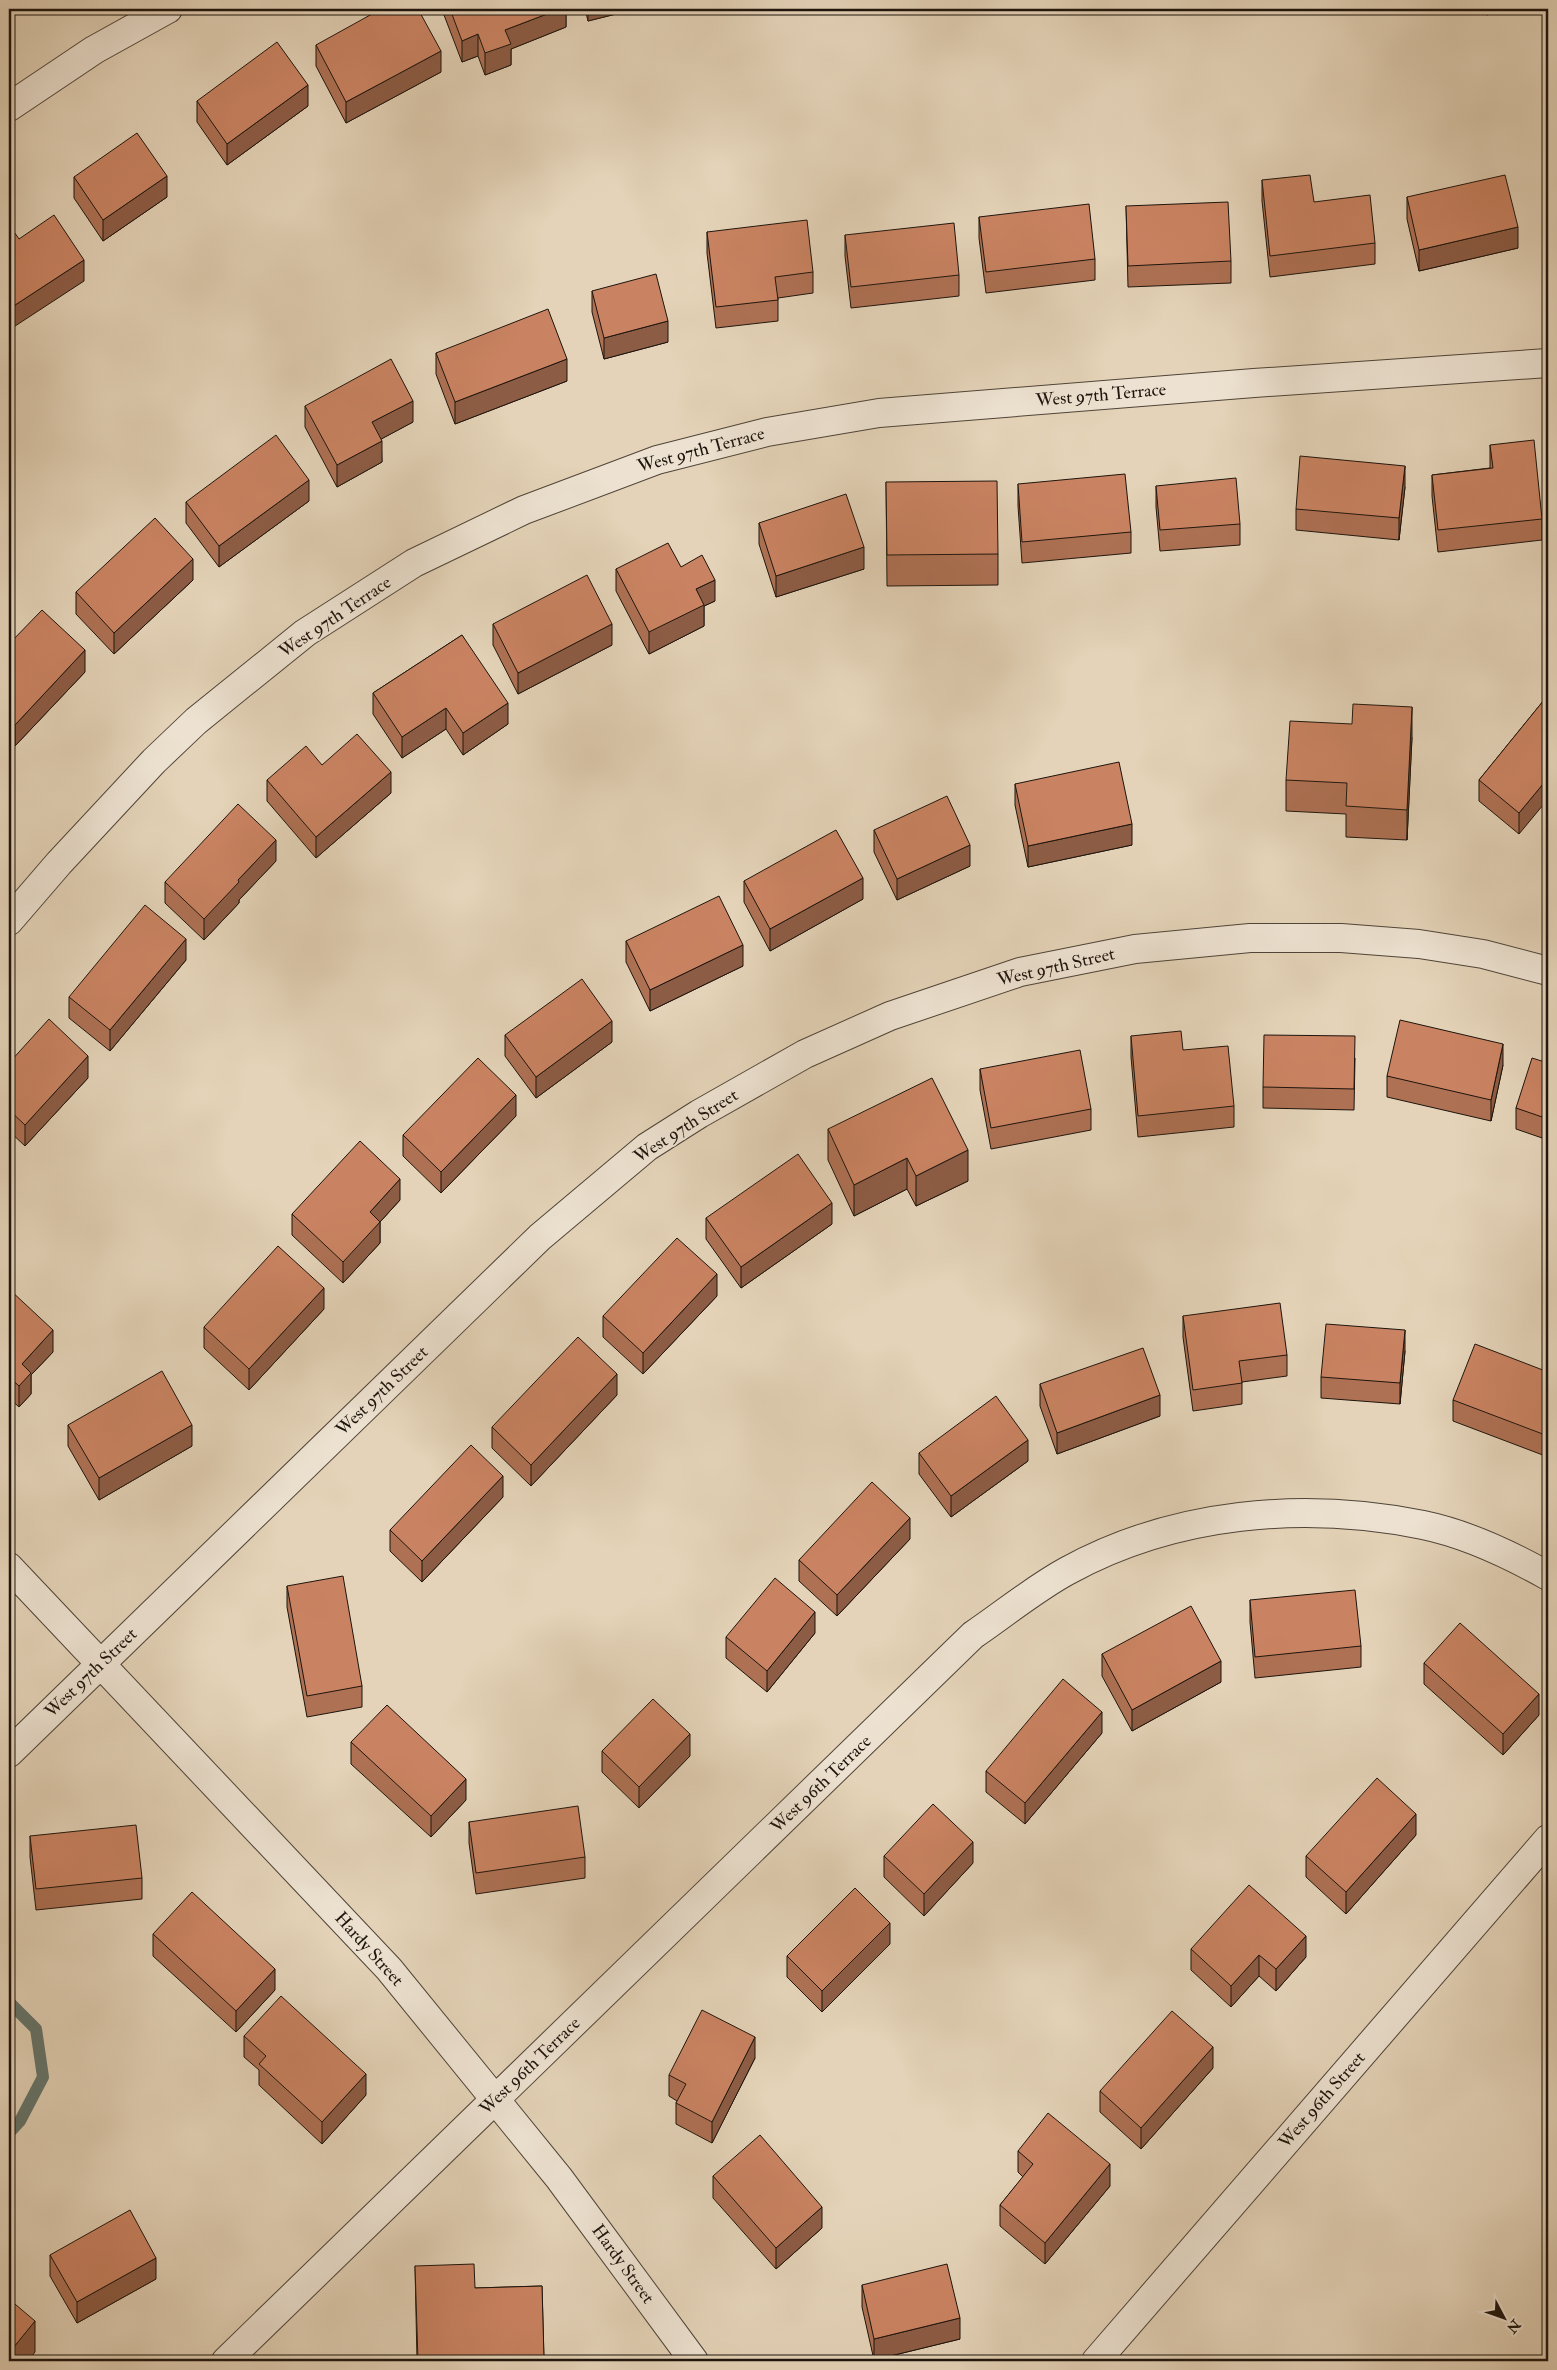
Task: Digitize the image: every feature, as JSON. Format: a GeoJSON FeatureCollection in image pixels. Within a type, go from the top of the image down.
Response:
{"type":"FeatureCollection","features":[{"type":"Feature","properties":{"kind":"street"},"geometry":{"type":"LineString","coordinates":[[9,107],[94,50],[168,9]]}},
{"type":"Feature","properties":{"kind":"street","name":"West 97th Terrace"},"geometry":{"type":"LineString","coordinates":[[9,921],[59,863],[154,761],[196,721],[305,633],[414,563],[524,510],[657,460],[767,432],[879,413],[1264,382],[1548,363]]}},
{"type":"Feature","properties":{"kind":"street","name":"West 97th Street"},"geometry":{"type":"LineString","coordinates":[[9,1753],[540,1237],[647,1147],[699,1114],[805,1054],[890,1016],[1020,972],[1134,949],[1250,938],[1341,938],[1419,944],[1483,954],[1546,967]]}},
{"type":"Feature","properties":{"kind":"street","name":"West 96th Terrace"},"geometry":{"type":"LineString","coordinates":[[226,2361],[973,1636],[1066,1572],[1119,1547],[1159,1532],[1199,1523],[1243,1516],[1333,1513],[1423,1525],[1458,1535],[1509,1554],[1548,1576]]}},
{"type":"Feature","properties":{"kind":"street","name":"Hardy Street"},"geometry":{"type":"LineString","coordinates":[[9,1567],[389,1969],[496,2100],[530,2145],[559,2178],[694,2361]]}},
{"type":"Feature","properties":{"kind":"street","name":"West 96th Street"},"geometry":{"type":"LineString","coordinates":[[1096,2361],[1548,1839]]}},
{"type":"Feature","properties":{"kind":"building"},"geometry":{"type":"Polygon","coordinates":[[[381,9],[418,9],[441,51],[346,102],[316,45],[381,9]]]}},
{"type":"Feature","properties":{"kind":"building"},"geometry":{"type":"Polygon","coordinates":[[[450,9],[560,9],[505,30],[511,44],[485,53],[478,34],[462,41],[450,9]]]}},
{"type":"Feature","properties":{"kind":"building"},"geometry":{"type":"Polygon","coordinates":[[[277,42],[308,85],[227,144],[197,101],[277,42]]]}},
{"type":"Feature","properties":{"kind":"building"},"geometry":{"type":"Polygon","coordinates":[[[137,133],[167,176],[103,220],[74,177],[137,133]]]}},
{"type":"Feature","properties":{"kind":"building"},"geometry":{"type":"Polygon","coordinates":[[[1310,175],[1314,202],[1370,195],[1375,243],[1270,256],[1262,180],[1310,175]]]}},
{"type":"Feature","properties":{"kind":"building"},"geometry":{"type":"Polygon","coordinates":[[[1505,175],[1518,227],[1419,250],[1407,197],[1505,175]]]}},
{"type":"Feature","properties":{"kind":"building"},"geometry":{"type":"Polygon","coordinates":[[[1228,202],[1231,261],[1128,266],[1126,206],[1228,202]]]}},
{"type":"Feature","properties":{"kind":"building"},"geometry":{"type":"Polygon","coordinates":[[[1089,204],[1095,259],[986,272],[979,217],[1089,204]]]}},
{"type":"Feature","properties":{"kind":"building"},"geometry":{"type":"Polygon","coordinates":[[[54,215],[84,260],[9,309],[9,227],[19,239],[54,215]]]}},
{"type":"Feature","properties":{"kind":"building"},"geometry":{"type":"Polygon","coordinates":[[[807,220],[813,272],[775,277],[778,300],[716,307],[707,232],[807,220]]]}},
{"type":"Feature","properties":{"kind":"building"},"geometry":{"type":"Polygon","coordinates":[[[954,223],[959,275],[851,287],[845,235],[954,223]]]}},
{"type":"Feature","properties":{"kind":"building"},"geometry":{"type":"Polygon","coordinates":[[[656,274],[668,321],[604,338],[592,291],[656,274]]]}},
{"type":"Feature","properties":{"kind":"building"},"geometry":{"type":"Polygon","coordinates":[[[548,309],[567,359],[455,402],[436,353],[548,309]]]}},
{"type":"Feature","properties":{"kind":"building"},"geometry":{"type":"Polygon","coordinates":[[[391,359],[413,401],[372,422],[382,441],[337,465],[305,406],[391,359]]]}},
{"type":"Feature","properties":{"kind":"building"},"geometry":{"type":"Polygon","coordinates":[[[276,435],[309,480],[219,546],[186,502],[276,435]]]}},
{"type":"Feature","properties":{"kind":"building"},"geometry":{"type":"Polygon","coordinates":[[[1534,440],[1542,519],[1438,530],[1432,475],[1493,468],[1490,445],[1534,440]]]}},
{"type":"Feature","properties":{"kind":"building"},"geometry":{"type":"Polygon","coordinates":[[[1300,456],[1405,466],[1399,518],[1296,509],[1300,456]]]}},
{"type":"Feature","properties":{"kind":"building"},"geometry":{"type":"Polygon","coordinates":[[[1125,474],[1131,532],[1022,542],[1018,484],[1125,474]]]}},
{"type":"Feature","properties":{"kind":"building"},"geometry":{"type":"Polygon","coordinates":[[[1236,478],[1240,524],[1160,530],[1156,486],[1236,478]]]}},
{"type":"Feature","properties":{"kind":"building"},"geometry":{"type":"Polygon","coordinates":[[[997,481],[998,554],[887,555],[886,482],[997,481]]]}},
{"type":"Feature","properties":{"kind":"building"},"geometry":{"type":"Polygon","coordinates":[[[846,494],[864,547],[776,576],[759,523],[846,494]]]}},
{"type":"Feature","properties":{"kind":"building"},"geometry":{"type":"Polygon","coordinates":[[[155,518],[193,559],[114,633],[76,592],[155,518]]]}},
{"type":"Feature","properties":{"kind":"building"},"geometry":{"type":"Polygon","coordinates":[[[668,543],[681,567],[702,555],[715,580],[696,589],[704,605],[649,632],[616,569],[668,543]]]}},
{"type":"Feature","properties":{"kind":"building"},"geometry":{"type":"Polygon","coordinates":[[[587,575],[612,624],[518,673],[493,624],[587,575]]]}},
{"type":"Feature","properties":{"kind":"building"},"geometry":{"type":"Polygon","coordinates":[[[42,610],[85,650],[15,725],[9,719],[9,644],[42,610]]]}},
{"type":"Feature","properties":{"kind":"building"},"geometry":{"type":"Polygon","coordinates":[[[462,635],[508,703],[463,733],[446,708],[402,737],[373,693],[462,635]]]}},
{"type":"Feature","properties":{"kind":"building"},"geometry":{"type":"Polygon","coordinates":[[[1544,700],[1548,703],[1548,778],[1519,813],[1479,780],[1544,700]]]}},
{"type":"Feature","properties":{"kind":"building"},"geometry":{"type":"Polygon","coordinates":[[[1353,704],[1412,707],[1407,810],[1346,806],[1347,783],[1286,780],[1290,721],[1352,724],[1353,704]]]}},
{"type":"Feature","properties":{"kind":"building"},"geometry":{"type":"Polygon","coordinates":[[[357,734],[391,772],[316,837],[267,780],[306,746],[322,765],[357,734]]]}},
{"type":"Feature","properties":{"kind":"building"},"geometry":{"type":"Polygon","coordinates":[[[1119,762],[1132,824],[1028,846],[1015,784],[1119,762]]]}},
{"type":"Feature","properties":{"kind":"building"},"geometry":{"type":"Polygon","coordinates":[[[947,796],[970,845],[897,879],[874,830],[947,796]]]}},
{"type":"Feature","properties":{"kind":"building"},"geometry":{"type":"Polygon","coordinates":[[[238,804],[276,840],[204,919],[165,882],[238,804]]]}},
{"type":"Feature","properties":{"kind":"building"},"geometry":{"type":"Polygon","coordinates":[[[836,830],[863,878],[770,929],[744,881],[836,830]]]}},
{"type":"Feature","properties":{"kind":"building"},"geometry":{"type":"Polygon","coordinates":[[[719,896],[743,945],[650,990],[626,941],[719,896]]]}},
{"type":"Feature","properties":{"kind":"building"},"geometry":{"type":"Polygon","coordinates":[[[145,905],[186,939],[110,1030],[69,997],[145,905]]]}},
{"type":"Feature","properties":{"kind":"building"},"geometry":{"type":"Polygon","coordinates":[[[582,979],[612,1021],[536,1077],[505,1035],[582,979]]]}},
{"type":"Feature","properties":{"kind":"building"},"geometry":{"type":"Polygon","coordinates":[[[49,1019],[88,1056],[25,1125],[9,1110],[9,1063],[49,1019]]]}},
{"type":"Feature","properties":{"kind":"building"},"geometry":{"type":"Polygon","coordinates":[[[1400,1020],[1503,1044],[1491,1100],[1387,1076],[1400,1020]]]}},
{"type":"Feature","properties":{"kind":"building"},"geometry":{"type":"Polygon","coordinates":[[[1181,1031],[1183,1050],[1228,1046],[1234,1106],[1138,1116],[1131,1036],[1181,1031]]]}},
{"type":"Feature","properties":{"kind":"building"},"geometry":{"type":"Polygon","coordinates":[[[1264,1035],[1355,1036],[1354,1089],[1263,1087],[1264,1035]]]}},
{"type":"Feature","properties":{"kind":"building"},"geometry":{"type":"Polygon","coordinates":[[[1080,1050],[1091,1109],[991,1128],[980,1069],[1080,1050]]]}},
{"type":"Feature","properties":{"kind":"building"},"geometry":{"type":"Polygon","coordinates":[[[478,1058],[516,1095],[441,1172],[403,1135],[478,1058]]]}},
{"type":"Feature","properties":{"kind":"building"},"geometry":{"type":"Polygon","coordinates":[[[1532,1058],[1548,1063],[1548,1119],[1516,1108],[1532,1058]]]}},
{"type":"Feature","properties":{"kind":"building"},"geometry":{"type":"Polygon","coordinates":[[[932,1078],[968,1150],[916,1176],[907,1158],[854,1185],[828,1129],[932,1078]]]}},
{"type":"Feature","properties":{"kind":"building"},"geometry":{"type":"Polygon","coordinates":[[[360,1141],[400,1179],[370,1212],[380,1222],[343,1262],[292,1214],[360,1141]]]}},
{"type":"Feature","properties":{"kind":"building"},"geometry":{"type":"Polygon","coordinates":[[[798,1154],[832,1203],[741,1267],[706,1218],[798,1154]]]}},
{"type":"Feature","properties":{"kind":"building"},"geometry":{"type":"Polygon","coordinates":[[[677,1238],[717,1274],[643,1353],[603,1316],[677,1238]]]}},
{"type":"Feature","properties":{"kind":"building"},"geometry":{"type":"Polygon","coordinates":[[[278,1246],[324,1288],[249,1369],[204,1327],[278,1246]]]}},
{"type":"Feature","properties":{"kind":"building"},"geometry":{"type":"Polygon","coordinates":[[[9,1289],[53,1330],[22,1364],[31,1373],[19,1386],[9,1377],[9,1289]]]}},
{"type":"Feature","properties":{"kind":"building"},"geometry":{"type":"Polygon","coordinates":[[[1280,1303],[1287,1355],[1239,1361],[1242,1383],[1193,1390],[1183,1316],[1280,1303]]]}},
{"type":"Feature","properties":{"kind":"building"},"geometry":{"type":"Polygon","coordinates":[[[1326,1324],[1405,1330],[1400,1383],[1321,1377],[1326,1324]]]}},
{"type":"Feature","properties":{"kind":"building"},"geometry":{"type":"Polygon","coordinates":[[[578,1337],[617,1374],[531,1465],[492,1427],[578,1337]]]}},
{"type":"Feature","properties":{"kind":"building"},"geometry":{"type":"Polygon","coordinates":[[[1475,1344],[1548,1372],[1548,1436],[1453,1400],[1475,1344]]]}},
{"type":"Feature","properties":{"kind":"building"},"geometry":{"type":"Polygon","coordinates":[[[1143,1348],[1160,1395],[1057,1433],[1040,1384],[1143,1348]]]}},
{"type":"Feature","properties":{"kind":"building"},"geometry":{"type":"Polygon","coordinates":[[[162,1371],[192,1425],[99,1478],[68,1425],[162,1371]]]}},
{"type":"Feature","properties":{"kind":"building"},"geometry":{"type":"Polygon","coordinates":[[[996,1396],[1028,1440],[951,1496],[919,1453],[996,1396]]]}},
{"type":"Feature","properties":{"kind":"building"},"geometry":{"type":"Polygon","coordinates":[[[471,1445],[503,1476],[422,1561],[390,1530],[471,1445]]]}},
{"type":"Feature","properties":{"kind":"building"},"geometry":{"type":"Polygon","coordinates":[[[872,1482],[910,1518],[837,1595],[799,1560],[872,1482]]]}},
{"type":"Feature","properties":{"kind":"building"},"geometry":{"type":"Polygon","coordinates":[[[343,1576],[362,1686],[307,1696],[287,1586],[343,1576]]]}},
{"type":"Feature","properties":{"kind":"building"},"geometry":{"type":"Polygon","coordinates":[[[775,1578],[815,1612],[767,1671],[726,1637],[775,1578]]]}},
{"type":"Feature","properties":{"kind":"building"},"geometry":{"type":"Polygon","coordinates":[[[1355,1590],[1361,1646],[1255,1657],[1250,1600],[1355,1590]]]}},
{"type":"Feature","properties":{"kind":"building"},"geometry":{"type":"Polygon","coordinates":[[[1191,1606],[1221,1661],[1132,1710],[1102,1654],[1191,1606]]]}},
{"type":"Feature","properties":{"kind":"building"},"geometry":{"type":"Polygon","coordinates":[[[1460,1623],[1539,1694],[1503,1734],[1424,1663],[1460,1623]]]}},
{"type":"Feature","properties":{"kind":"building"},"geometry":{"type":"Polygon","coordinates":[[[1063,1679],[1102,1712],[1025,1803],[986,1771],[1063,1679]]]}},
{"type":"Feature","properties":{"kind":"building"},"geometry":{"type":"Polygon","coordinates":[[[653,1699],[690,1734],[639,1787],[602,1751],[653,1699]]]}},
{"type":"Feature","properties":{"kind":"building"},"geometry":{"type":"Polygon","coordinates":[[[387,1705],[466,1779],[431,1816],[351,1742],[387,1705]]]}},
{"type":"Feature","properties":{"kind":"building"},"geometry":{"type":"Polygon","coordinates":[[[1377,1778],[1416,1814],[1346,1892],[1306,1856],[1377,1778]]]}},
{"type":"Feature","properties":{"kind":"building"},"geometry":{"type":"Polygon","coordinates":[[[933,1804],[973,1842],[924,1894],[884,1856],[933,1804]]]}},
{"type":"Feature","properties":{"kind":"building"},"geometry":{"type":"Polygon","coordinates":[[[578,1806],[585,1857],[476,1873],[469,1822],[578,1806]]]}},
{"type":"Feature","properties":{"kind":"building"},"geometry":{"type":"Polygon","coordinates":[[[136,1825],[142,1878],[36,1889],[30,1836],[136,1825]]]}},
{"type":"Feature","properties":{"kind":"building"},"geometry":{"type":"Polygon","coordinates":[[[1249,1885],[1306,1936],[1276,1969],[1259,1955],[1231,1986],[1191,1949],[1249,1885]]]}},
{"type":"Feature","properties":{"kind":"building"},"geometry":{"type":"Polygon","coordinates":[[[855,1888],[890,1923],[822,1991],[787,1956],[855,1888]]]}},
{"type":"Feature","properties":{"kind":"building"},"geometry":{"type":"Polygon","coordinates":[[[192,1892],[275,1969],[236,2011],[153,1934],[192,1892]]]}},
{"type":"Feature","properties":{"kind":"building"},"geometry":{"type":"Polygon","coordinates":[[[281,1996],[366,2074],[322,2122],[259,2064],[266,2056],[244,2036],[281,1996]]]}},
{"type":"Feature","properties":{"kind":"building"},"geometry":{"type":"Polygon","coordinates":[[[702,2010],[755,2037],[712,2122],[676,2103],[686,2084],[669,2075],[702,2010]]]}},
{"type":"Feature","properties":{"kind":"building"},"geometry":{"type":"Polygon","coordinates":[[[1172,2011],[1213,2047],[1141,2128],[1100,2091],[1172,2011]]]}},
{"type":"Feature","properties":{"kind":"building"},"geometry":{"type":"Polygon","coordinates":[[[1048,2113],[1110,2164],[1045,2243],[1000,2205],[1033,2164],[1018,2151],[1048,2113]]]}},
{"type":"Feature","properties":{"kind":"building"},"geometry":{"type":"Polygon","coordinates":[[[760,2135],[822,2207],[776,2248],[713,2176],[760,2135]]]}},
{"type":"Feature","properties":{"kind":"building"},"geometry":{"type":"Polygon","coordinates":[[[130,2210],[156,2258],[77,2302],[50,2255],[130,2210]]]}},
{"type":"Feature","properties":{"kind":"building"},"geometry":{"type":"Polygon","coordinates":[[[474,2264],[475,2288],[542,2286],[544,2358],[418,2361],[415,2266],[474,2264]]]}},
{"type":"Feature","properties":{"kind":"building"},"geometry":{"type":"Polygon","coordinates":[[[947,2264],[960,2318],[874,2339],[862,2285],[947,2264]]]}},
{"type":"Feature","properties":{"kind":"building"},"geometry":{"type":"Polygon","coordinates":[[[9,2299],[35,2321],[9,2353],[9,2299]]]}},
{"type":"Feature","properties":{"kind":"waterway"},"geometry":{"type":"LineString","coordinates":[[9,2002],[36,2029],[43,2077],[20,2121],[9,2133]]}}]}
